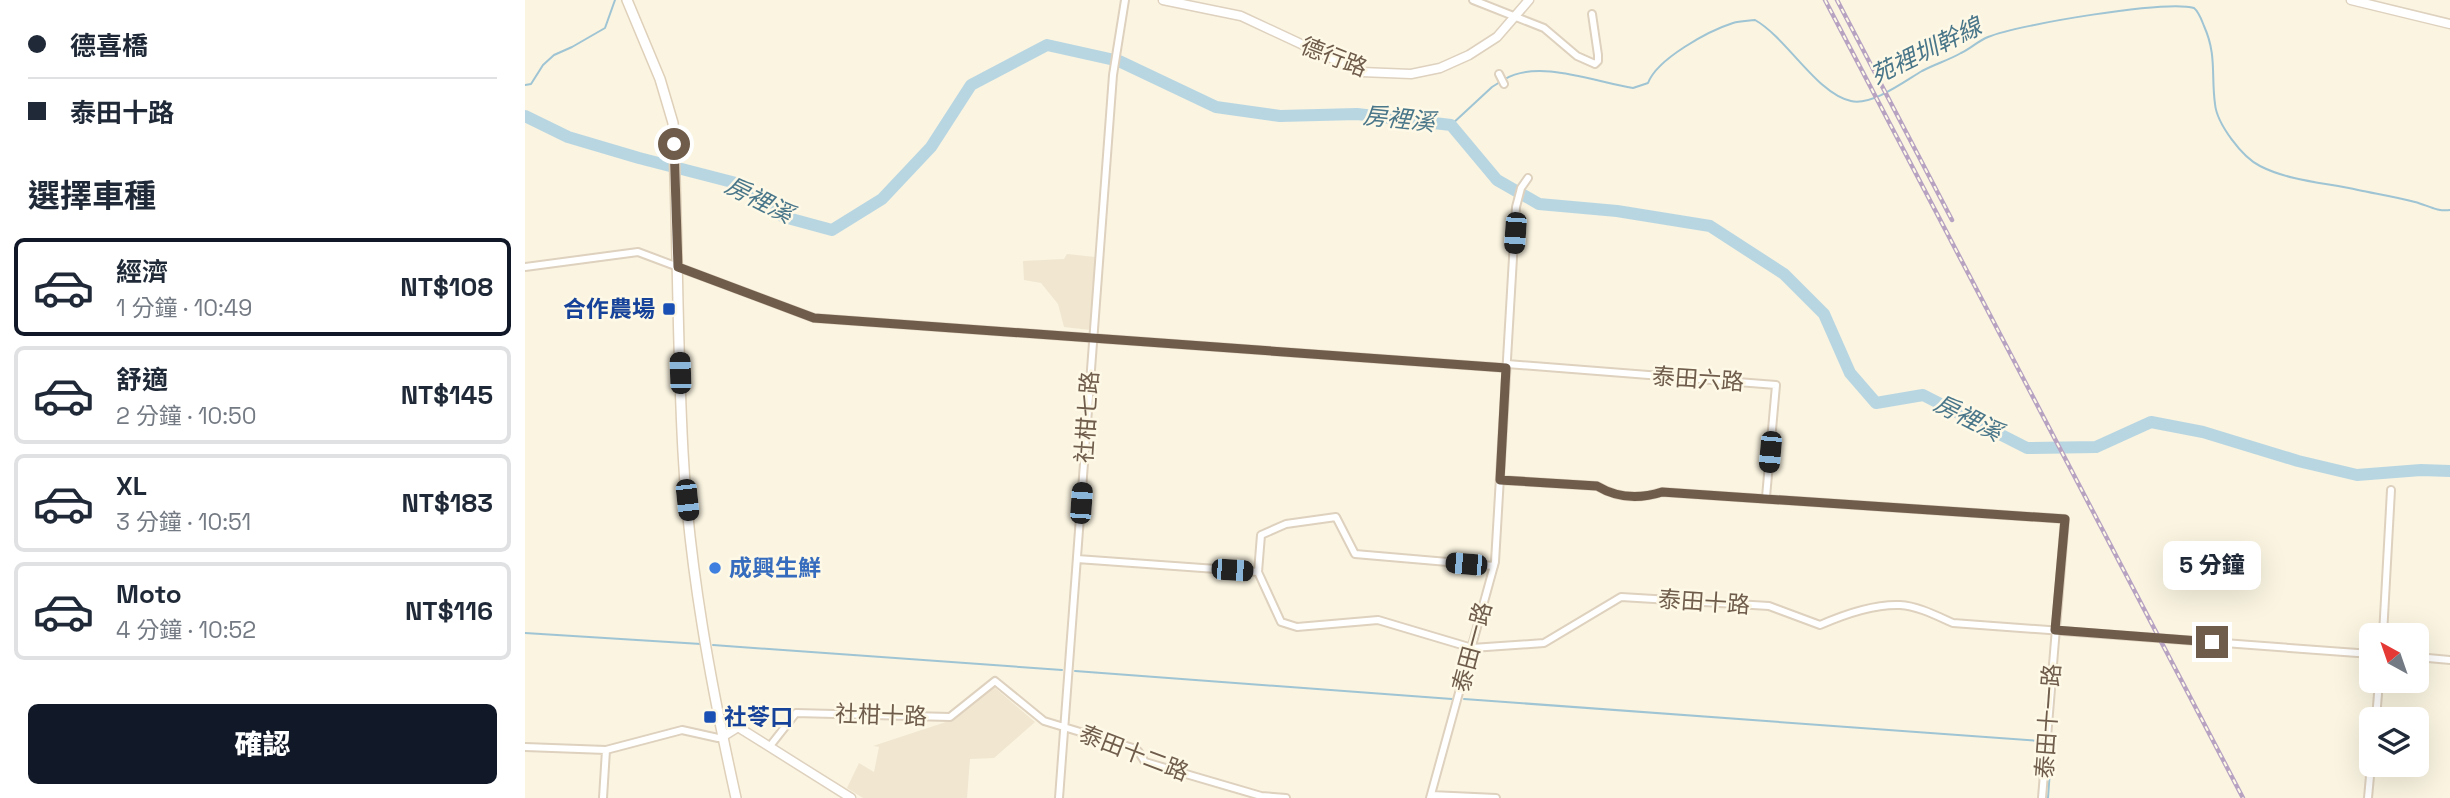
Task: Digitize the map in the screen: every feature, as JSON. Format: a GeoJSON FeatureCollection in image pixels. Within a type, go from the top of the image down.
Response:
{"type":"FeatureCollection","features":[{"type":"Feature","properties":{"kind":"main road"},"geometry":{"type":"LineString","coordinates":[[627,0],[668,102],[673,123],[684,467],[692,547],[722,737],[736,798]]}},
{"type":"Feature","properties":{"kind":"street","name":"社柑七路"},"geometry":{"type":"LineString","coordinates":[[1059,798],[1112,79],[1125,0]]}},
{"type":"Feature","properties":{"kind":"street","name":"德行路"},"geometry":{"type":"LineString","coordinates":[[1163,0],[1241,16],[1361,72],[1411,74],[1440,68],[1469,55],[1497,37],[1529,0]]}},
{"type":"Feature","properties":{"kind":"street"},"geometry":{"type":"LineString","coordinates":[[1472,0],[1544,28],[1577,56],[1595,64],[1598,55],[1592,14]]}},
{"type":"Feature","properties":{"kind":"street"},"geometry":{"type":"LineString","coordinates":[[2351,0],[2450,24]]}},
{"type":"Feature","properties":{"kind":"street"},"geometry":{"type":"LineString","coordinates":[[1499,75],[1504,85]]}},
{"type":"Feature","properties":{"kind":"street","name":"泰田一路"},"geometry":{"type":"LineString","coordinates":[[1431,797],[1493,566],[1517,201],[1528,178]]}},
{"type":"Feature","properties":{"kind":"street","name":"泰田六路"},"geometry":{"type":"LineString","coordinates":[[525,267],[638,252],[814,318],[1776,384],[1766,498]]}},
{"type":"Feature","properties":{"kind":"street"},"geometry":{"type":"LineString","coordinates":[[1500,480],[1597,486],[1609,494],[1644,498],[1662,492],[1766,498]]}},
{"type":"Feature","properties":{"kind":"street"},"geometry":{"type":"LineString","coordinates":[[2384,623],[2391,490]]}},
{"type":"Feature","properties":{"kind":"street","name":"泰田十一路"},"geometry":{"type":"LineString","coordinates":[[1766,498],[2065,519],[2042,798]]}},
{"type":"Feature","properties":{"kind":"street"},"geometry":{"type":"LineString","coordinates":[[1077,559],[1258,572],[1261,536],[1286,524],[1336,517],[1355,554],[1493,566]]}},
{"type":"Feature","properties":{"kind":"street","name":"泰田十路"},"geometry":{"type":"LineString","coordinates":[[1258,572],[1281,622],[1297,627],[1378,620],[1472,648],[1544,643],[1621,597],[1769,606],[1820,625],[1850,612],[1901,606],[1922,610],[1953,623],[2359,653]]}},
{"type":"Feature","properties":{"kind":"street"},"geometry":{"type":"LineString","coordinates":[[2429,658],[2450,660]]}},
{"type":"Feature","properties":{"kind":"street","name":"社柑十路"},"geometry":{"type":"LineString","coordinates":[[770,746],[796,713],[950,717],[995,681],[1044,721],[1064,726]]}},
{"type":"Feature","properties":{"kind":"street","name":"泰田十二路"},"geometry":{"type":"LineString","coordinates":[[1064,726],[1133,748],[1145,762],[1261,796],[1286,798]]}},
{"type":"Feature","properties":{"kind":"street"},"geometry":{"type":"LineString","coordinates":[[525,747],[606,750],[682,730],[718,738],[738,727],[851,798]]}},
{"type":"Feature","properties":{"kind":"street"},"geometry":{"type":"LineString","coordinates":[[603,798],[606,750]]}},
{"type":"Feature","properties":{"kind":"street"},"geometry":{"type":"LineString","coordinates":[[2368,798],[2370,777]]}},
{"type":"Feature","properties":{"kind":"street"},"geometry":{"type":"LineString","coordinates":[[1431,797],[1496,798]]}},
{"type":"Feature","properties":{"kind":"shaded area"},"geometry":{"type":"Polygon","coordinates":[[[1067,254],[1095,257],[1091,330],[1064,327],[1058,304],[1041,283],[1024,280],[1023,261],[1064,259],[1067,254]]]}},
{"type":"Feature","properties":{"kind":"shaded area"},"geometry":{"type":"Polygon","coordinates":[[[994,687],[1035,722],[994,758],[970,759],[967,798],[863,798],[847,788],[859,763],[874,772],[879,747],[873,746],[952,720],[994,687]]]}},
{"type":"Feature","properties":{"kind":"waterway"},"geometry":{"type":"LineString","coordinates":[[525,85],[531,84],[543,65],[554,55],[605,28],[615,0]]}},
{"type":"Feature","properties":{"kind":"waterway","name":"苑裡圳幹線"},"geometry":{"type":"LineString","coordinates":[[1505,79],[1519,73],[1550,71],[1633,88],[1648,83],[1653,74],[1672,56],[1697,39],[1733,23],[1755,20],[1779,39],[1826,88],[1838,96],[1859,102],[1878,96],[1984,39],[2005,32],[2125,10],[2179,6],[2194,8],[2211,46],[2214,94],[2220,121],[2253,162],[2271,171],[2296,178],[2450,210]]}},
{"type":"Feature","properties":{"kind":"waterway","name":"房裡溪"},"geometry":{"type":"LineString","coordinates":[[525,116],[568,137],[736,183],[784,217],[832,230],[882,199],[931,147],[971,85],[1047,45],[1119,61],[1216,107],[1280,116],[1357,114],[1451,125],[1497,180],[1539,204],[1617,211],[1710,226],[1784,274],[1824,314],[1850,373],[1876,403],[1923,395],[2027,448],[2096,447],[2151,422],[2203,432],[2298,461],[2357,475],[2421,470],[2450,471]]}},
{"type":"Feature","properties":{"kind":"waterway","name":"苑裡圳幹線"},"geometry":{"type":"LineString","coordinates":[[1451,125],[1500,82]]}},
{"type":"Feature","properties":{"kind":"waterway"},"geometry":{"type":"LineString","coordinates":[[525,633],[701,644]]}},
{"type":"Feature","properties":{"kind":"waterway"},"geometry":{"type":"LineString","coordinates":[[713,645],[1062,670]]}},
{"type":"Feature","properties":{"kind":"waterway"},"geometry":{"type":"LineString","coordinates":[[1075,671],[1452,699]]}},
{"type":"Feature","properties":{"kind":"waterway"},"geometry":{"type":"LineString","coordinates":[[1464,699],[2040,741]]}},
{"type":"Feature","properties":{"kind":"waterway"},"geometry":{"type":"LineString","coordinates":[[2048,798],[2052,742]]}},
{"type":"Feature","properties":{"kind":"railway"},"geometry":{"type":"LineString","coordinates":[[1825,0],[2243,798]]}},
{"type":"Feature","properties":{"kind":"railway"},"geometry":{"type":"LineString","coordinates":[[1837,0],[1952,220]]}},
{"type":"Feature","properties":{"kind":"place","name":"合作農場"},"geometry":{"type":"Point","coordinates":[669,309]}},
{"type":"Feature","properties":{"kind":"place","name":"成興生鮮"},"geometry":{"type":"Point","coordinates":[715,568]}},
{"type":"Feature","properties":{"kind":"place","name":"社苓口"},"geometry":{"type":"Point","coordinates":[710,717]}},
{"type":"Feature","properties":{"kind":"route"},"geometry":{"type":"LineString","coordinates":[[674,144],[678,267],[814,318],[1506,368],[1500,480],[1597,486],[1609,494],[1644,498],[1662,492],[2065,519],[2055,630],[2212,642]]}}]}
